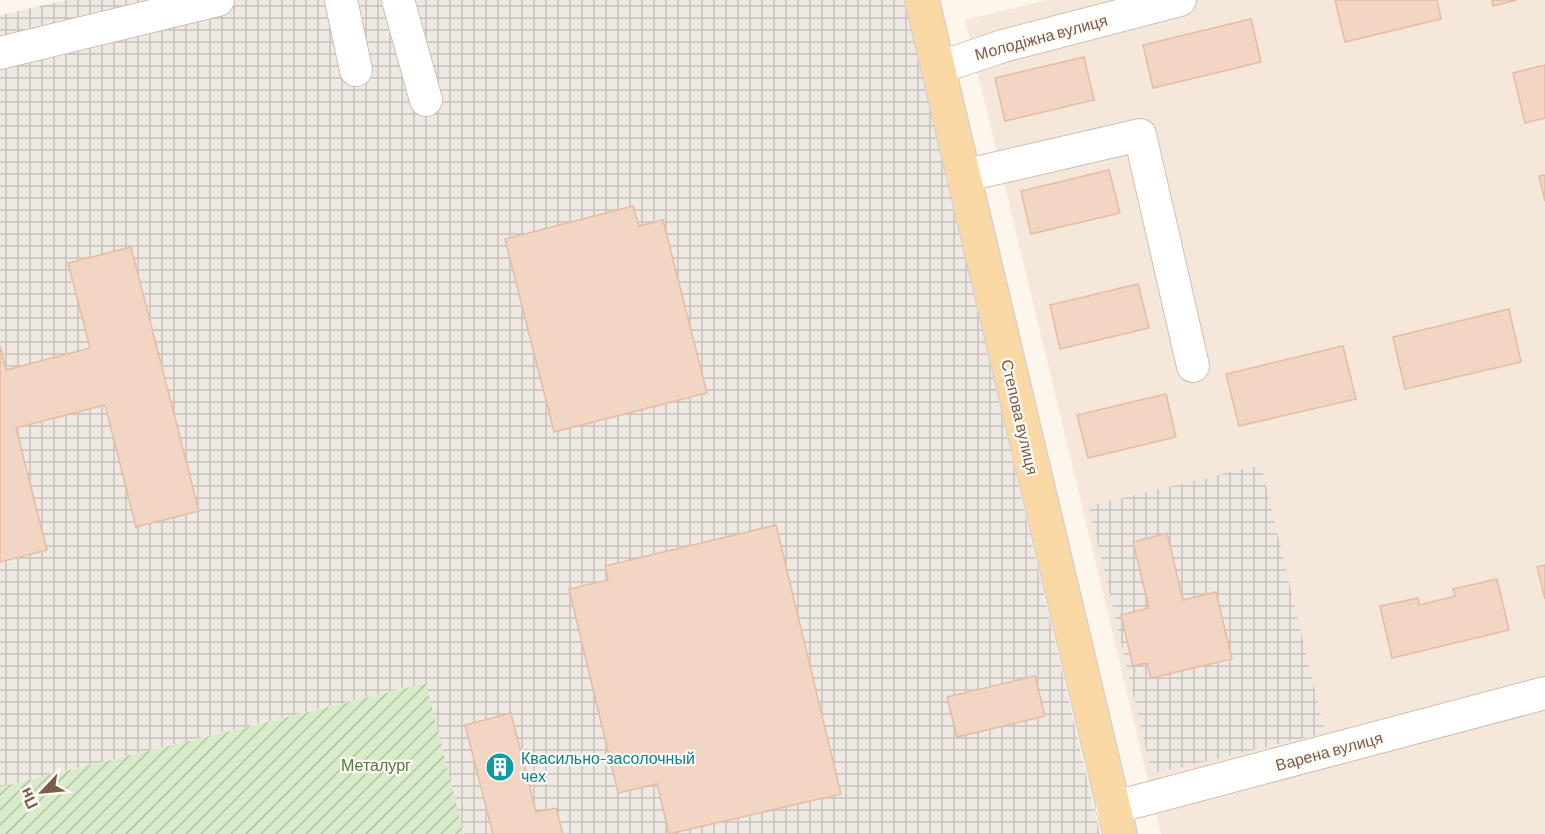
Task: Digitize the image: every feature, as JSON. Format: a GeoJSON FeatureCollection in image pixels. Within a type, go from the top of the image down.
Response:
{"type":"FeatureCollection","features":[{"type":"Feature","properties":{"kind":"main road","name":"Степова вулиця"},"geometry":{"type":"LineString","coordinates":[[922,0],[1116,821]]}},
{"type":"Feature","properties":{"kind":"street"},"geometry":{"type":"LineString","coordinates":[[0,53],[218,0]]}},
{"type":"Feature","properties":{"kind":"street"},"geometry":{"type":"LineString","coordinates":[[340,0],[356,70]]}},
{"type":"Feature","properties":{"kind":"street"},"geometry":{"type":"LineString","coordinates":[[398,0],[426,100]]}},
{"type":"Feature","properties":{"kind":"street","name":"Молодіжна вулиця"},"geometry":{"type":"LineString","coordinates":[[938,68],[1003,46],[1180,0]]}},
{"type":"Feature","properties":{"kind":"street"},"geometry":{"type":"LineString","coordinates":[[963,176],[1140,135],[1193,366]]}},
{"type":"Feature","properties":{"kind":"street","name":"Варена вулиця"},"geometry":{"type":"LineString","coordinates":[[1116,821],[1545,693]]}},
{"type":"Feature","properties":{"kind":"shaded area"},"geometry":{"type":"Polygon","coordinates":[[[66,0],[905,0],[1100,834],[464,834],[425,683],[0,787],[0,15],[66,0]]]}},
{"type":"Feature","properties":{"kind":"shaded area"},"geometry":{"type":"Polygon","coordinates":[[[1047,0],[1545,0],[1545,834],[1161,834],[965,20],[1047,0]]]}},
{"type":"Feature","properties":{"kind":"shaded area"},"geometry":{"type":"Polygon","coordinates":[[[1261,465],[1325,733],[1152,774],[1089,506],[1261,465]]]}},
{"type":"Feature","properties":{"kind":"green space","name":"Металург"},"geometry":{"type":"Polygon","coordinates":[[[426,683],[464,834],[0,834],[0,787],[426,683]]]}},
{"type":"Feature","properties":{"kind":"building"},"geometry":{"type":"Polygon","coordinates":[[[1335,0],[1437,0],[1441,19],[1345,42],[1335,0]]]}},
{"type":"Feature","properties":{"kind":"building"},"geometry":{"type":"Polygon","coordinates":[[[1492,0],[1517,0],[1493,6],[1492,0]]]}},
{"type":"Feature","properties":{"kind":"building"},"geometry":{"type":"Polygon","coordinates":[[[1251,19],[1261,62],[1153,88],[1143,45],[1251,19]]]}},
{"type":"Feature","properties":{"kind":"building"},"geometry":{"type":"Polygon","coordinates":[[[1084,57],[1094,100],[1005,121],[995,78],[1084,57]]]}},
{"type":"Feature","properties":{"kind":"building"},"geometry":{"type":"Polygon","coordinates":[[[1545,65],[1545,118],[1525,123],[1513,73],[1545,65]]]}},
{"type":"Feature","properties":{"kind":"building"},"geometry":{"type":"Polygon","coordinates":[[[1109,170],[1120,213],[1031,234],[1021,191],[1109,170]]]}},
{"type":"Feature","properties":{"kind":"building"},"geometry":{"type":"Polygon","coordinates":[[[1545,175],[1545,201],[1539,176],[1545,175]]]}},
{"type":"Feature","properties":{"kind":"building"},"geometry":{"type":"Polygon","coordinates":[[[633,206],[639,226],[663,220],[707,393],[554,432],[505,239],[633,206]]]}},
{"type":"Feature","properties":{"kind":"building"},"geometry":{"type":"Polygon","coordinates":[[[131,247],[199,511],[136,527],[105,405],[16,428],[47,550],[0,562],[0,346],[6,370],[90,348],[68,263],[131,247]]]}},
{"type":"Feature","properties":{"kind":"building"},"geometry":{"type":"Polygon","coordinates":[[[1138,284],[1149,328],[1060,349],[1050,305],[1138,284]]]}},
{"type":"Feature","properties":{"kind":"building"},"geometry":{"type":"Polygon","coordinates":[[[1509,309],[1521,362],[1405,389],[1393,337],[1509,309]]]}},
{"type":"Feature","properties":{"kind":"building"},"geometry":{"type":"Polygon","coordinates":[[[1343,346],[1356,399],[1239,426],[1226,374],[1343,346]]]}},
{"type":"Feature","properties":{"kind":"building"},"geometry":{"type":"Polygon","coordinates":[[[1166,394],[1176,437],[1088,458],[1077,415],[1166,394]]]}},
{"type":"Feature","properties":{"kind":"building"},"geometry":{"type":"Polygon","coordinates":[[[776,525],[841,794],[669,834],[657,784],[618,793],[569,589],[608,580],[605,566],[776,525]]]}},
{"type":"Feature","properties":{"kind":"building"},"geometry":{"type":"Polygon","coordinates":[[[1167,533],[1183,600],[1216,592],[1232,659],[1151,678],[1147,663],[1133,666],[1121,615],[1149,608],[1133,542],[1167,533]]]}},
{"type":"Feature","properties":{"kind":"building"},"geometry":{"type":"Polygon","coordinates":[[[1545,565],[1545,599],[1537,567],[1545,565]]]}},
{"type":"Feature","properties":{"kind":"building"},"geometry":{"type":"Polygon","coordinates":[[[1497,579],[1509,630],[1392,658],[1380,606],[1418,598],[1419,605],[1455,596],[1453,589],[1497,579]]]}},
{"type":"Feature","properties":{"kind":"building"},"geometry":{"type":"Polygon","coordinates":[[[1035,676],[1045,716],[957,737],[947,697],[1035,676]]]}},
{"type":"Feature","properties":{"kind":"building","name":"Квасильно-засолочный чех"},"geometry":{"type":"Polygon","coordinates":[[[511,713],[536,812],[556,808],[563,834],[493,834],[465,725],[511,713]]]}},
{"type":"Feature","properties":{"kind":"place","name":"Квасильно-засолочный чех"},"geometry":{"type":"Point","coordinates":[500,767]}}]}
